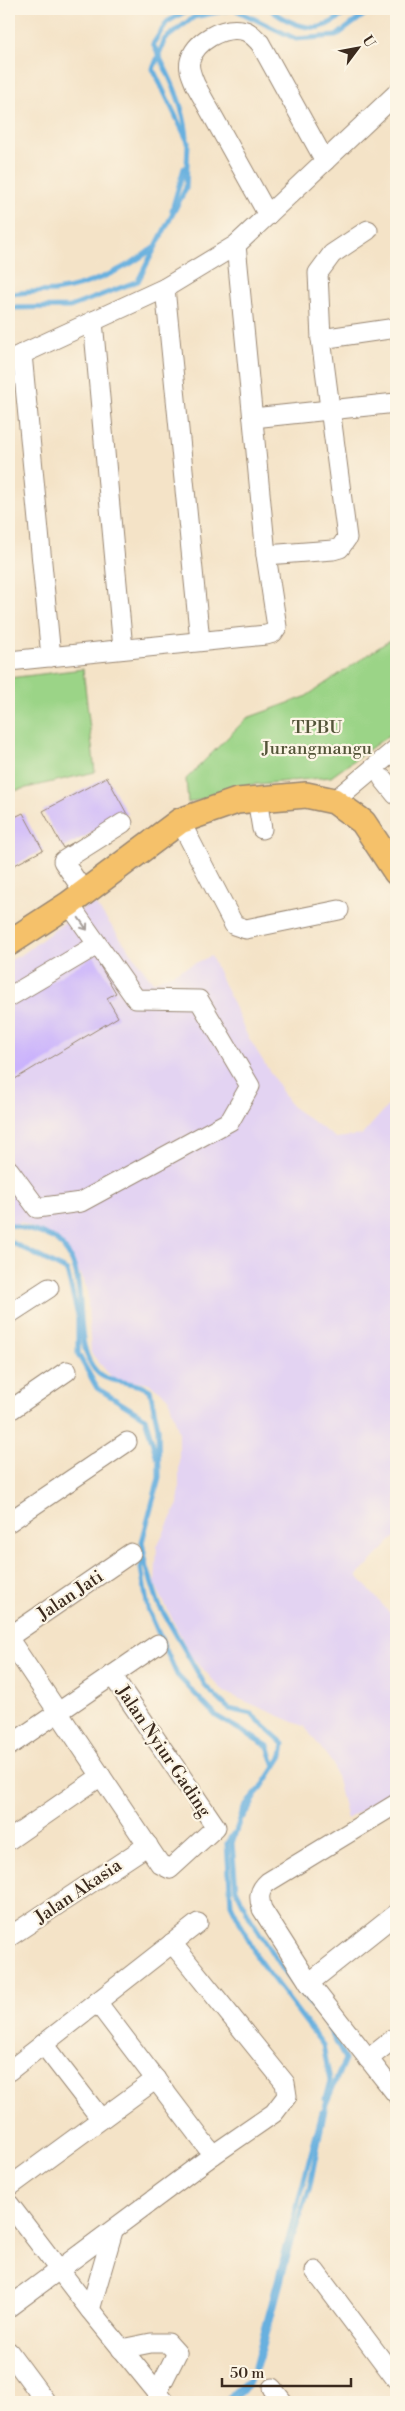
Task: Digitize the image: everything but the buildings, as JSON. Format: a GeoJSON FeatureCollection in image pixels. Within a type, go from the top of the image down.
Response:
{"type":"FeatureCollection","features":[{"type":"Feature","properties":{"kind":"main road"},"geometry":{"type":"LineString","coordinates":[[9,943],[76,898],[180,820],[237,802],[306,795],[334,801],[363,822],[396,872]]}},
{"type":"Feature","properties":{"kind":"street"},"geometry":{"type":"LineString","coordinates":[[268,215],[195,84],[190,69],[190,60],[202,43],[226,30],[242,30],[251,33],[260,43],[325,161]]}},
{"type":"Feature","properties":{"kind":"street"},"geometry":{"type":"LineString","coordinates":[[51,657],[15,357],[165,288],[236,245],[396,94]]}},
{"type":"Feature","properties":{"kind":"street"},"geometry":{"type":"LineString","coordinates":[[266,555],[333,550],[340,548],[347,538],[329,412],[321,339],[318,273],[332,254],[368,230]]}},
{"type":"Feature","properties":{"kind":"street"},"geometry":{"type":"LineString","coordinates":[[9,661],[266,635],[276,630],[266,555],[236,245]]}},
{"type":"Feature","properties":{"kind":"street"},"geometry":{"type":"LineString","coordinates":[[165,288],[200,641]]}},
{"type":"Feature","properties":{"kind":"street"},"geometry":{"type":"LineString","coordinates":[[93,321],[123,649]]}},
{"type":"Feature","properties":{"kind":"street"},"geometry":{"type":"LineString","coordinates":[[321,339],[396,328]]}},
{"type":"Feature","properties":{"kind":"street"},"geometry":{"type":"LineString","coordinates":[[253,418],[396,404]]}},
{"type":"Feature","properties":{"kind":"street"},"geometry":{"type":"LineString","coordinates":[[334,801],[396,749]]}},
{"type":"Feature","properties":{"kind":"street"},"geometry":{"type":"LineString","coordinates":[[383,779],[396,795]]}},
{"type":"Feature","properties":{"kind":"street"},"geometry":{"type":"LineString","coordinates":[[257,799],[262,828]]}},
{"type":"Feature","properties":{"kind":"street"},"geometry":{"type":"LineString","coordinates":[[180,820],[234,924],[246,928],[339,910]]}},
{"type":"Feature","properties":{"kind":"street"},"geometry":{"type":"LineString","coordinates":[[9,1170],[37,1208],[81,1202],[230,1122],[250,1086],[198,1000],[136,1000],[98,945],[76,898],[63,861],[122,823]]}},
{"type":"Feature","properties":{"kind":"street"},"geometry":{"type":"LineString","coordinates":[[9,997],[98,945]]}},
{"type":"Feature","properties":{"kind":"street"},"geometry":{"type":"LineString","coordinates":[[9,1314],[49,1288]]}},
{"type":"Feature","properties":{"kind":"street"},"geometry":{"type":"LineString","coordinates":[[9,1411],[67,1371]]}},
{"type":"Feature","properties":{"kind":"street"},"geometry":{"type":"LineString","coordinates":[[9,1522],[127,1442]]}},
{"type":"Feature","properties":{"kind":"street","name":"Jalan Jati"},"geometry":{"type":"LineString","coordinates":[[9,1638],[131,1553]]}},
{"type":"Feature","properties":{"kind":"street"},"geometry":{"type":"LineString","coordinates":[[9,1638],[148,1845]]}},
{"type":"Feature","properties":{"kind":"street"},"geometry":{"type":"LineString","coordinates":[[9,1746],[158,1644]]}},
{"type":"Feature","properties":{"kind":"street","name":"Jalan Nyiur Gading"},"geometry":{"type":"LineString","coordinates":[[112,1675],[216,1827],[170,1869],[160,1864],[148,1845]]}},
{"type":"Feature","properties":{"kind":"street"},"geometry":{"type":"LineString","coordinates":[[9,1840],[101,1776]]}},
{"type":"Feature","properties":{"kind":"street"},"geometry":{"type":"LineString","coordinates":[[396,1804],[268,1882],[259,1893],[262,1909],[309,1982],[396,2094]]}},
{"type":"Feature","properties":{"kind":"street","name":"Jalan Akasia"},"geometry":{"type":"LineString","coordinates":[[9,1937],[148,1845]]}},
{"type":"Feature","properties":{"kind":"street"},"geometry":{"type":"LineString","coordinates":[[309,1982],[396,1914]]}},
{"type":"Feature","properties":{"kind":"street"},"geometry":{"type":"LineString","coordinates":[[9,2071],[198,1923]]}},
{"type":"Feature","properties":{"kind":"street"},"geometry":{"type":"LineString","coordinates":[[9,2307],[213,2154],[274,2113],[288,2096],[285,2083],[172,1943]]}},
{"type":"Feature","properties":{"kind":"street"},"geometry":{"type":"LineString","coordinates":[[97,2002],[213,2154]]}},
{"type":"Feature","properties":{"kind":"street"},"geometry":{"type":"LineString","coordinates":[[368,2059],[396,2037]]}},
{"type":"Feature","properties":{"kind":"street"},"geometry":{"type":"LineString","coordinates":[[43,2044],[101,2119]]}},
{"type":"Feature","properties":{"kind":"street"},"geometry":{"type":"LineString","coordinates":[[9,2187],[156,2079]]}},
{"type":"Feature","properties":{"kind":"street"},"geometry":{"type":"LineString","coordinates":[[9,2204],[90,2310],[121,2349],[161,2398],[178,2354],[168,2343],[150,2342],[121,2349]]}},
{"type":"Feature","properties":{"kind":"street"},"geometry":{"type":"LineString","coordinates":[[90,2310],[112,2231]]}},
{"type":"Feature","properties":{"kind":"street"},"geometry":{"type":"LineString","coordinates":[[315,2271],[396,2379]]}},
{"type":"Feature","properties":{"kind":"street"},"geometry":{"type":"LineString","coordinates":[[9,2352],[46,2402]]}},
{"type":"Feature","properties":{"kind":"shaded area"},"geometry":{"type":"Polygon","coordinates":[[[93,901],[153,982],[211,956],[247,1035],[291,1106],[336,1138],[362,1135],[396,1097],[396,1536],[357,1576],[396,1620],[396,1788],[347,1819],[333,1764],[305,1727],[224,1692],[190,1655],[155,1584],[157,1546],[179,1502],[179,1433],[168,1397],[149,1383],[114,1380],[91,1353],[87,1288],[63,1243],[21,1222],[9,1225],[9,961],[24,953],[93,901]]]}},
{"type":"Feature","properties":{"kind":"green space","name":"TPBU Jurangmangu"},"geometry":{"type":"Polygon","coordinates":[[[396,636],[396,730],[331,777],[248,785],[188,803],[186,779],[247,718],[305,697],[396,636]]]}},
{"type":"Feature","properties":{"kind":"green space"},"geometry":{"type":"Polygon","coordinates":[[[83,669],[95,772],[9,792],[9,678],[83,669]]]}},
{"type":"Feature","properties":{"kind":"waterway"},"geometry":{"type":"LineString","coordinates":[[187,137],[183,112],[179,101],[153,44],[167,22],[189,9]]}},
{"type":"Feature","properties":{"kind":"waterway"},"geometry":{"type":"LineString","coordinates":[[9,308],[70,307],[138,281],[186,188],[188,142],[153,69],[165,39],[194,17],[233,9]]}},
{"type":"Feature","properties":{"kind":"waterway"},"geometry":{"type":"LineString","coordinates":[[234,9],[296,39],[336,36],[372,9]]}},
{"type":"Feature","properties":{"kind":"waterway"},"geometry":{"type":"LineString","coordinates":[[270,9],[293,23],[307,27],[320,27],[329,24],[350,9]]}},
{"type":"Feature","properties":{"kind":"waterway"},"geometry":{"type":"LineString","coordinates":[[172,210],[184,168]]}},
{"type":"Feature","properties":{"kind":"waterway"},"geometry":{"type":"LineString","coordinates":[[9,295],[26,292],[55,291],[93,281],[132,263],[153,248]]}},
{"type":"Feature","properties":{"kind":"waterway"},"geometry":{"type":"LineString","coordinates":[[9,1224],[52,1237],[68,1253],[75,1269],[79,1287],[84,1343],[88,1359],[97,1372],[102,1376],[150,1390],[158,1428],[159,1478],[142,1542],[147,1568],[159,1605],[206,1687],[229,1709],[251,1714],[284,1744],[282,1756],[262,1787],[244,1807],[232,1843],[236,1889],[249,1916],[282,1969],[327,2025],[345,2059],[326,2104],[309,2190],[293,2237],[263,2350],[253,2377],[223,2402]]}},
{"type":"Feature","properties":{"kind":"waterway"},"geometry":{"type":"LineString","coordinates":[[9,1241],[67,1271],[78,1316],[78,1354],[97,1388],[145,1418],[157,1458]]}},
{"type":"Feature","properties":{"kind":"waterway"},"geometry":{"type":"LineString","coordinates":[[143,1557],[141,1568],[148,1609],[177,1675],[216,1716],[268,1746],[275,1767]]}},
{"type":"Feature","properties":{"kind":"waterway"},"geometry":{"type":"LineString","coordinates":[[243,1818],[255,1798]]}},
{"type":"Feature","properties":{"kind":"waterway"},"geometry":{"type":"LineString","coordinates":[[233,1834],[227,1843],[231,1904],[258,1959],[323,2045],[330,2081],[325,2099]]}},
{"type":"Feature","properties":{"kind":"waterway"},"geometry":{"type":"LineString","coordinates":[[254,2367],[322,2112]]}},
{"type":"Feature","properties":{"kind":"waterway"},"geometry":{"type":"LineString","coordinates":[[231,2402],[248,2387],[250,2381]]}}]}
